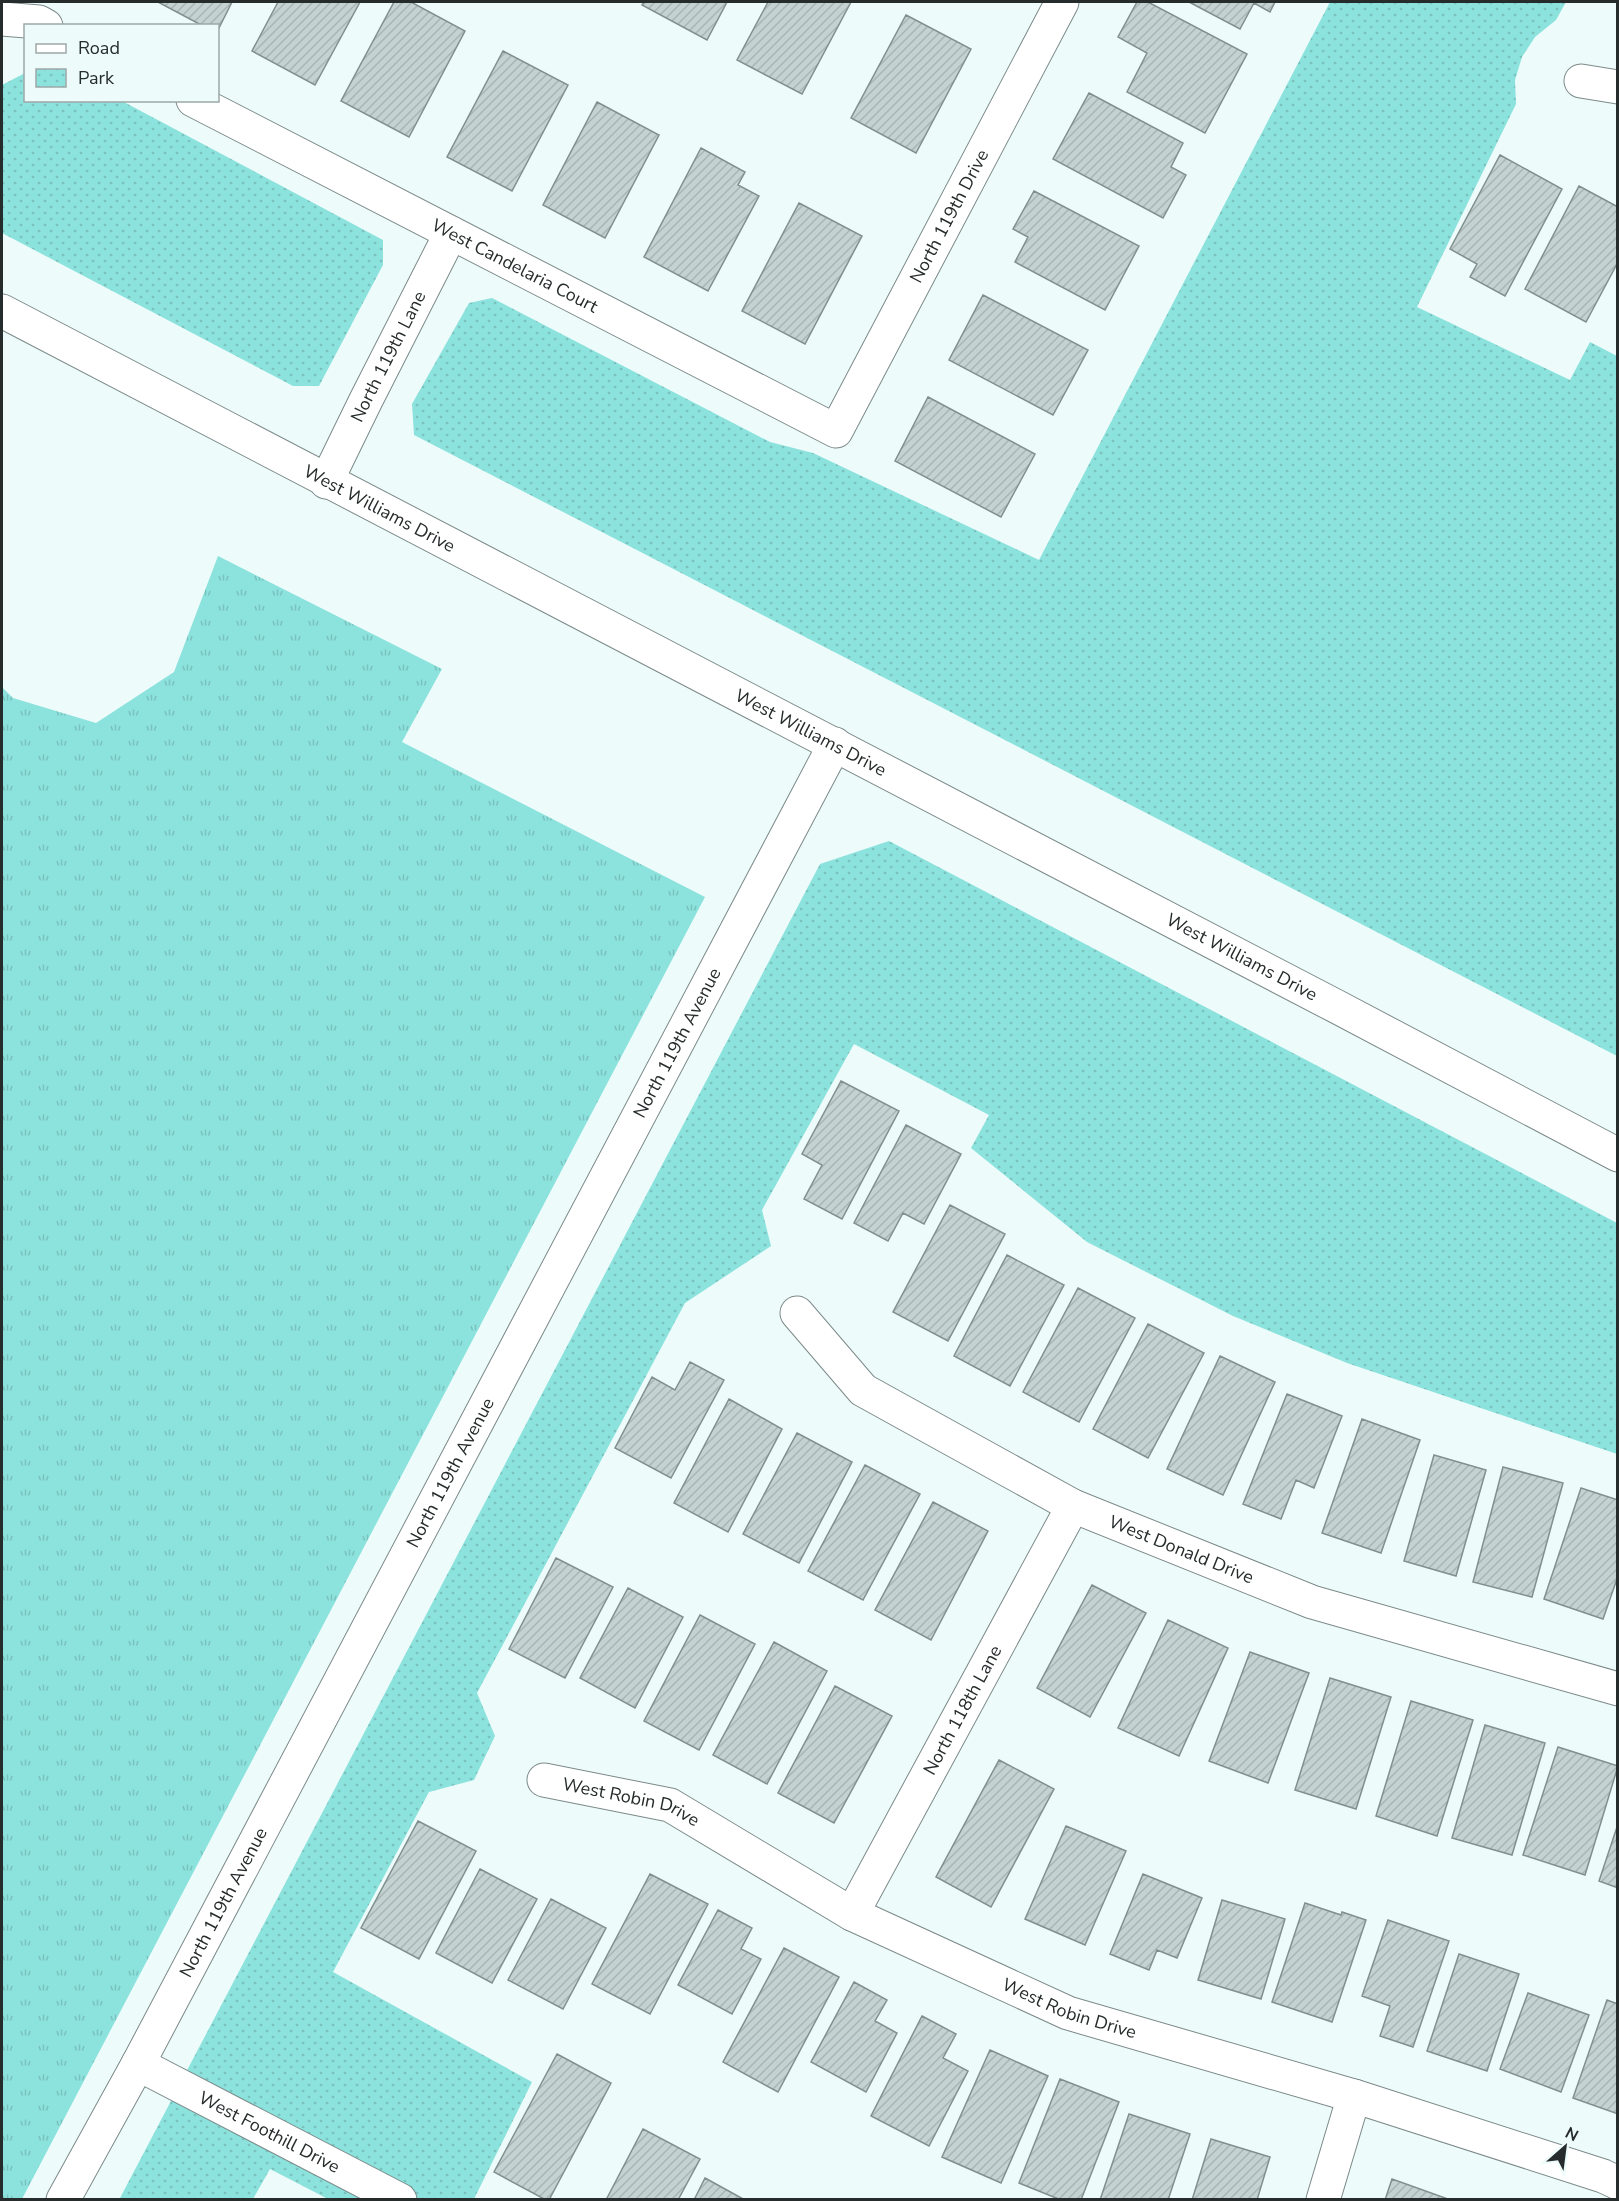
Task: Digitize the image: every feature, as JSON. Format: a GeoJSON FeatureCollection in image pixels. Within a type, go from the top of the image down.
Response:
{"type":"FeatureCollection","features":[{"type":"Feature","properties":{"kind":"street","name":"North 119th Drive"},"geometry":{"type":"LineString","coordinates":[[836,431],[1054,4]]}},
{"type":"Feature","properties":{"kind":"street"},"geometry":{"type":"LineString","coordinates":[[2,19],[39,21],[43,24]]}},
{"type":"Feature","properties":{"kind":"street"},"geometry":{"type":"LineString","coordinates":[[1581,81],[1617,87]]}},
{"type":"Feature","properties":{"kind":"street","name":"West Candelaria Court"},"geometry":{"type":"LineString","coordinates":[[196,102],[836,431]]}},
{"type":"Feature","properties":{"kind":"street","name":"North 119th Lane"},"geometry":{"type":"LineString","coordinates":[[326,482],[451,233]]}},
{"type":"Feature","properties":{"kind":"street","name":"West Williams Drive"},"geometry":{"type":"LineString","coordinates":[[2,311],[326,482],[835,744],[1617,1155]]}},
{"type":"Feature","properties":{"kind":"street","name":"North 119th Avenue"},"geometry":{"type":"LineString","coordinates":[[63,2199],[138,2064],[835,744]]}},
{"type":"Feature","properties":{"kind":"street","name":"West Donald Drive"},"geometry":{"type":"LineString","coordinates":[[796,1313],[863,1390],[1073,1506],[1312,1602],[1617,1689]]}},
{"type":"Feature","properties":{"kind":"street","name":"North 118th Lane"},"geometry":{"type":"LineString","coordinates":[[852,1914],[1073,1506]]}},
{"type":"Feature","properties":{"kind":"street","name":"West Robin Drive"},"geometry":{"type":"LineString","coordinates":[[544,1780],[670,1805],[852,1914],[1068,2013],[1354,2096],[1603,2176],[1617,2183]]}},
{"type":"Feature","properties":{"kind":"street","name":"West Foothill Drive"},"geometry":{"type":"LineString","coordinates":[[138,2064],[400,2199]]}},
{"type":"Feature","properties":{"kind":"street"},"geometry":{"type":"LineString","coordinates":[[1323,2199],[1354,2096]]}},
{"type":"Feature","properties":{"kind":"green space"},"geometry":{"type":"Polygon","coordinates":[[[1330,2],[1566,2],[1556,20],[1535,37],[1522,57],[1515,80],[1516,104],[1417,307],[1570,380],[1590,342],[1617,356],[1617,1056],[414,435],[412,404],[469,303],[492,298],[770,442],[813,453],[1039,560],[1330,2]]]}},
{"type":"Feature","properties":{"kind":"green space"},"geometry":{"type":"Polygon","coordinates":[[[24,74],[24,102],[124,102],[383,240],[383,265],[319,386],[293,386],[2,233],[2,85],[24,74]]]}},
{"type":"Feature","properties":{"kind":"green space"},"geometry":{"type":"Polygon","coordinates":[[[218,556],[442,669],[402,742],[705,897],[22,2199],[2,2199],[2,687],[13,698],[96,723],[174,672],[218,556]]]}},
{"type":"Feature","properties":{"kind":"green space"},"geometry":{"type":"Polygon","coordinates":[[[889,841],[1617,1223],[1617,1454],[1347,1363],[1233,1316],[1087,1242],[971,1148],[989,1115],[854,1044],[762,1210],[771,1246],[685,1303],[477,1693],[495,1736],[474,1780],[429,1792],[333,1972],[532,2082],[474,2199],[328,2199],[270,2169],[253,2199],[119,2200],[820,864],[889,841]]]}},
{"type":"Feature","properties":{"kind":"building"},"geometry":{"type":"Polygon","coordinates":[[[158,2],[232,2],[219,28],[219,24],[199,24],[158,2]]]}},
{"type":"Feature","properties":{"kind":"building"},"geometry":{"type":"Polygon","coordinates":[[[278,2],[360,2],[315,85],[252,51],[278,2]]]}},
{"type":"Feature","properties":{"kind":"building"},"geometry":{"type":"Polygon","coordinates":[[[394,2],[411,2],[465,31],[409,137],[341,101],[394,2]]]}},
{"type":"Feature","properties":{"kind":"building"},"geometry":{"type":"Polygon","coordinates":[[[644,2],[727,2],[707,40],[642,5],[644,2]]]}},
{"type":"Feature","properties":{"kind":"building"},"geometry":{"type":"Polygon","coordinates":[[[768,2],[851,2],[802,94],[737,60],[768,2]]]}},
{"type":"Feature","properties":{"kind":"building"},"geometry":{"type":"Polygon","coordinates":[[[1137,2],[1148,2],[1247,54],[1205,133],[1127,92],[1147,53],[1118,37],[1137,2]]]}},
{"type":"Feature","properties":{"kind":"building"},"geometry":{"type":"Polygon","coordinates":[[[1189,2],[1275,2],[1270,12],[1254,3],[1240,29],[1189,2]]]}},
{"type":"Feature","properties":{"kind":"building"},"geometry":{"type":"Polygon","coordinates":[[[906,15],[971,49],[916,153],[851,118],[906,15]]]}},
{"type":"Feature","properties":{"kind":"building"},"geometry":{"type":"Polygon","coordinates":[[[503,51],[568,85],[512,191],[447,157],[503,51]]]}},
{"type":"Feature","properties":{"kind":"building"},"geometry":{"type":"Polygon","coordinates":[[[1089,93],[1183,143],[1171,167],[1186,175],[1163,218],[1053,159],[1089,93]]]}},
{"type":"Feature","properties":{"kind":"building"},"geometry":{"type":"Polygon","coordinates":[[[597,102],[659,135],[605,238],[543,205],[597,102]]]}},
{"type":"Feature","properties":{"kind":"building"},"geometry":{"type":"Polygon","coordinates":[[[701,148],[745,172],[738,185],[759,196],[708,291],[644,257],[701,148]]]}},
{"type":"Feature","properties":{"kind":"building"},"geometry":{"type":"Polygon","coordinates":[[[1500,155],[1562,189],[1505,296],[1470,277],[1477,264],[1450,249],[1500,155]]]}},
{"type":"Feature","properties":{"kind":"building"},"geometry":{"type":"Polygon","coordinates":[[[1579,186],[1618,207],[1618,262],[1586,322],[1525,289],[1579,186]]]}},
{"type":"Feature","properties":{"kind":"building"},"geometry":{"type":"Polygon","coordinates":[[[1034,191],[1139,246],[1105,310],[1015,262],[1028,237],[1013,229],[1034,191]]]}},
{"type":"Feature","properties":{"kind":"building"},"geometry":{"type":"Polygon","coordinates":[[[799,203],[862,236],[805,344],[742,311],[799,203]]]}},
{"type":"Feature","properties":{"kind":"building"},"geometry":{"type":"Polygon","coordinates":[[[983,295],[1088,350],[1053,415],[949,360],[983,295]]]}},
{"type":"Feature","properties":{"kind":"building"},"geometry":{"type":"Polygon","coordinates":[[[928,397],[1035,454],[1001,517],[895,461],[928,397]]]}},
{"type":"Feature","properties":{"kind":"building"},"geometry":{"type":"Polygon","coordinates":[[[841,1081],[899,1111],[842,1219],[804,1199],[822,1165],[802,1154],[841,1081]]]}},
{"type":"Feature","properties":{"kind":"building"},"geometry":{"type":"Polygon","coordinates":[[[906,1125],[961,1154],[924,1224],[903,1213],[888,1241],[854,1223],[906,1125]]]}},
{"type":"Feature","properties":{"kind":"building"},"geometry":{"type":"Polygon","coordinates":[[[950,1205],[1005,1234],[948,1341],[893,1312],[950,1205]]]}},
{"type":"Feature","properties":{"kind":"building"},"geometry":{"type":"Polygon","coordinates":[[[1007,1255],[1064,1285],[1010,1386],[954,1356],[1007,1255]]]}},
{"type":"Feature","properties":{"kind":"building"},"geometry":{"type":"Polygon","coordinates":[[[1078,1288],[1135,1318],[1079,1422],[1023,1392],[1078,1288]]]}},
{"type":"Feature","properties":{"kind":"building"},"geometry":{"type":"Polygon","coordinates":[[[1148,1324],[1204,1353],[1148,1458],[1093,1429],[1148,1324]]]}},
{"type":"Feature","properties":{"kind":"building"},"geometry":{"type":"Polygon","coordinates":[[[1220,1356],[1275,1382],[1223,1495],[1167,1469],[1220,1356]]]}},
{"type":"Feature","properties":{"kind":"building"},"geometry":{"type":"Polygon","coordinates":[[[690,1362],[724,1380],[671,1478],[615,1448],[652,1377],[675,1390],[690,1362]]]}},
{"type":"Feature","properties":{"kind":"building"},"geometry":{"type":"Polygon","coordinates":[[[1287,1394],[1342,1416],[1314,1488],[1296,1480],[1281,1519],[1243,1504],[1287,1394]]]}},
{"type":"Feature","properties":{"kind":"building"},"geometry":{"type":"Polygon","coordinates":[[[729,1399],[782,1429],[728,1532],[674,1503],[729,1399]]]}},
{"type":"Feature","properties":{"kind":"building"},"geometry":{"type":"Polygon","coordinates":[[[1362,1419],[1420,1440],[1381,1553],[1322,1533],[1362,1419]]]}},
{"type":"Feature","properties":{"kind":"building"},"geometry":{"type":"Polygon","coordinates":[[[797,1433],[852,1462],[799,1563],[743,1534],[797,1433]]]}},
{"type":"Feature","properties":{"kind":"building"},"geometry":{"type":"Polygon","coordinates":[[[1434,1455],[1486,1470],[1456,1576],[1404,1561],[1434,1455]]]}},
{"type":"Feature","properties":{"kind":"building"},"geometry":{"type":"Polygon","coordinates":[[[865,1465],[920,1494],[863,1600],[808,1571],[865,1465]]]}},
{"type":"Feature","properties":{"kind":"building"},"geometry":{"type":"Polygon","coordinates":[[[1503,1467],[1563,1483],[1532,1597],[1473,1582],[1503,1467]]]}},
{"type":"Feature","properties":{"kind":"building"},"geometry":{"type":"Polygon","coordinates":[[[1581,1488],[1618,1500],[1618,1576],[1603,1619],[1544,1599],[1581,1488]]]}},
{"type":"Feature","properties":{"kind":"building"},"geometry":{"type":"Polygon","coordinates":[[[933,1502],[988,1531],[931,1640],[875,1610],[933,1502]]]}},
{"type":"Feature","properties":{"kind":"building"},"geometry":{"type":"Polygon","coordinates":[[[556,1558],[613,1587],[565,1678],[509,1649],[556,1558]]]}},
{"type":"Feature","properties":{"kind":"building"},"geometry":{"type":"Polygon","coordinates":[[[1092,1585],[1146,1613],[1090,1717],[1037,1688],[1092,1585]]]}},
{"type":"Feature","properties":{"kind":"building"},"geometry":{"type":"Polygon","coordinates":[[[628,1588],[683,1617],[635,1708],[580,1678],[628,1588]]]}},
{"type":"Feature","properties":{"kind":"building"},"geometry":{"type":"Polygon","coordinates":[[[700,1615],[755,1644],[699,1750],[644,1721],[700,1615]]]}},
{"type":"Feature","properties":{"kind":"building"},"geometry":{"type":"Polygon","coordinates":[[[1168,1620],[1228,1648],[1179,1756],[1118,1728],[1168,1620]]]}},
{"type":"Feature","properties":{"kind":"building"},"geometry":{"type":"Polygon","coordinates":[[[774,1642],[827,1671],[767,1784],[713,1755],[774,1642]]]}},
{"type":"Feature","properties":{"kind":"building"},"geometry":{"type":"Polygon","coordinates":[[[1250,1652],[1309,1673],[1268,1783],[1209,1761],[1250,1652]]]}},
{"type":"Feature","properties":{"kind":"building"},"geometry":{"type":"Polygon","coordinates":[[[1330,1678],[1391,1697],[1356,1809],[1295,1790],[1330,1678]]]}},
{"type":"Feature","properties":{"kind":"building"},"geometry":{"type":"Polygon","coordinates":[[[835,1686],[892,1716],[834,1823],[778,1793],[835,1686]]]}},
{"type":"Feature","properties":{"kind":"building"},"geometry":{"type":"Polygon","coordinates":[[[1411,1701],[1473,1720],[1437,1836],[1376,1816],[1411,1701]]]}},
{"type":"Feature","properties":{"kind":"building"},"geometry":{"type":"Polygon","coordinates":[[[1485,1725],[1545,1743],[1512,1855],[1452,1838],[1485,1725]]]}},
{"type":"Feature","properties":{"kind":"building"},"geometry":{"type":"Polygon","coordinates":[[[1558,1747],[1618,1766],[1585,1875],[1523,1855],[1558,1747]]]}},
{"type":"Feature","properties":{"kind":"building"},"geometry":{"type":"Polygon","coordinates":[[[999,1760],[1054,1789],[991,1907],[936,1877],[999,1760]]]}},
{"type":"Feature","properties":{"kind":"building"},"geometry":{"type":"Polygon","coordinates":[[[418,1821],[476,1851],[419,1959],[361,1928],[418,1821]]]}},
{"type":"Feature","properties":{"kind":"building"},"geometry":{"type":"Polygon","coordinates":[[[1618,1824],[1618,1888],[1599,1881],[1618,1824]]]}},
{"type":"Feature","properties":{"kind":"building"},"geometry":{"type":"Polygon","coordinates":[[[1066,1826],[1126,1851],[1085,1945],[1025,1919],[1066,1826]]]}},
{"type":"Feature","properties":{"kind":"building"},"geometry":{"type":"Polygon","coordinates":[[[480,1869],[537,1899],[492,1983],[436,1953],[480,1869]]]}},
{"type":"Feature","properties":{"kind":"building"},"geometry":{"type":"Polygon","coordinates":[[[650,1874],[708,1904],[650,2014],[592,1984],[650,1874]]]}},
{"type":"Feature","properties":{"kind":"building"},"geometry":{"type":"Polygon","coordinates":[[[1143,1874],[1202,1898],[1177,1958],[1157,1950],[1149,1970],[1110,1954],[1143,1874]]]}},
{"type":"Feature","properties":{"kind":"building"},"geometry":{"type":"Polygon","coordinates":[[[551,1899],[606,1928],[563,2009],[508,1980],[551,1899]]]}},
{"type":"Feature","properties":{"kind":"building"},"geometry":{"type":"Polygon","coordinates":[[[1222,1900],[1285,1919],[1261,1999],[1198,1980],[1222,1900]]]}},
{"type":"Feature","properties":{"kind":"building"},"geometry":{"type":"Polygon","coordinates":[[[1305,1903],[1341,1915],[1342,1912],[1366,1920],[1332,2022],[1272,2002],[1305,1903]]]}},
{"type":"Feature","properties":{"kind":"building"},"geometry":{"type":"Polygon","coordinates":[[[718,1910],[752,1928],[741,1949],[761,1959],[732,2014],[678,1985],[718,1910]]]}},
{"type":"Feature","properties":{"kind":"building"},"geometry":{"type":"Polygon","coordinates":[[[1388,1920],[1449,1941],[1413,2047],[1380,2036],[1390,2006],[1362,1996],[1388,1920]]]}},
{"type":"Feature","properties":{"kind":"building"},"geometry":{"type":"Polygon","coordinates":[[[784,1948],[839,1977],[778,2092],[723,2062],[784,1948]]]}},
{"type":"Feature","properties":{"kind":"building"},"geometry":{"type":"Polygon","coordinates":[[[1459,1954],[1519,1974],[1487,2071],[1427,2051],[1459,1954]]]}},
{"type":"Feature","properties":{"kind":"building"},"geometry":{"type":"Polygon","coordinates":[[[854,1982],[887,2000],[875,2021],[897,2033],[866,2092],[811,2062],[854,1982]]]}},
{"type":"Feature","properties":{"kind":"building"},"geometry":{"type":"Polygon","coordinates":[[[1528,1993],[1589,2015],[1561,2092],[1500,2069],[1528,1993]]]}},
{"type":"Feature","properties":{"kind":"building"},"geometry":{"type":"Polygon","coordinates":[[[1607,2000],[1618,2004],[1618,2114],[1573,2098],[1607,2000]]]}},
{"type":"Feature","properties":{"kind":"building"},"geometry":{"type":"Polygon","coordinates":[[[922,2016],[956,2034],[943,2058],[968,2071],[929,2146],[871,2116],[922,2016]]]}},
{"type":"Feature","properties":{"kind":"building"},"geometry":{"type":"Polygon","coordinates":[[[990,2050],[1048,2076],[1001,2183],[942,2157],[990,2050]]]}},
{"type":"Feature","properties":{"kind":"building"},"geometry":{"type":"Polygon","coordinates":[[[557,2054],[611,2083],[549,2200],[546,2200],[494,2172],[557,2054]]]}},
{"type":"Feature","properties":{"kind":"building"},"geometry":{"type":"Polygon","coordinates":[[[1060,2079],[1119,2102],[1081,2200],[1061,2200],[1019,2183],[1060,2079]]]}},
{"type":"Feature","properties":{"kind":"building"},"geometry":{"type":"Polygon","coordinates":[[[1129,2114],[1190,2134],[1168,2200],[1100,2200],[1129,2114]]]}},
{"type":"Feature","properties":{"kind":"building"},"geometry":{"type":"Polygon","coordinates":[[[643,2129],[700,2159],[678,2200],[606,2200],[643,2129]]]}},
{"type":"Feature","properties":{"kind":"building"},"geometry":{"type":"Polygon","coordinates":[[[1211,2139],[1270,2157],[1257,2200],[1192,2200],[1211,2139]]]}},
{"type":"Feature","properties":{"kind":"building"},"geometry":{"type":"Polygon","coordinates":[[[705,2178],[745,2200],[694,2200],[705,2178]]]}},
{"type":"Feature","properties":{"kind":"building"},"geometry":{"type":"Polygon","coordinates":[[[1392,2179],[1448,2199],[1448,2200],[1385,2200],[1392,2179]]]}}]}
